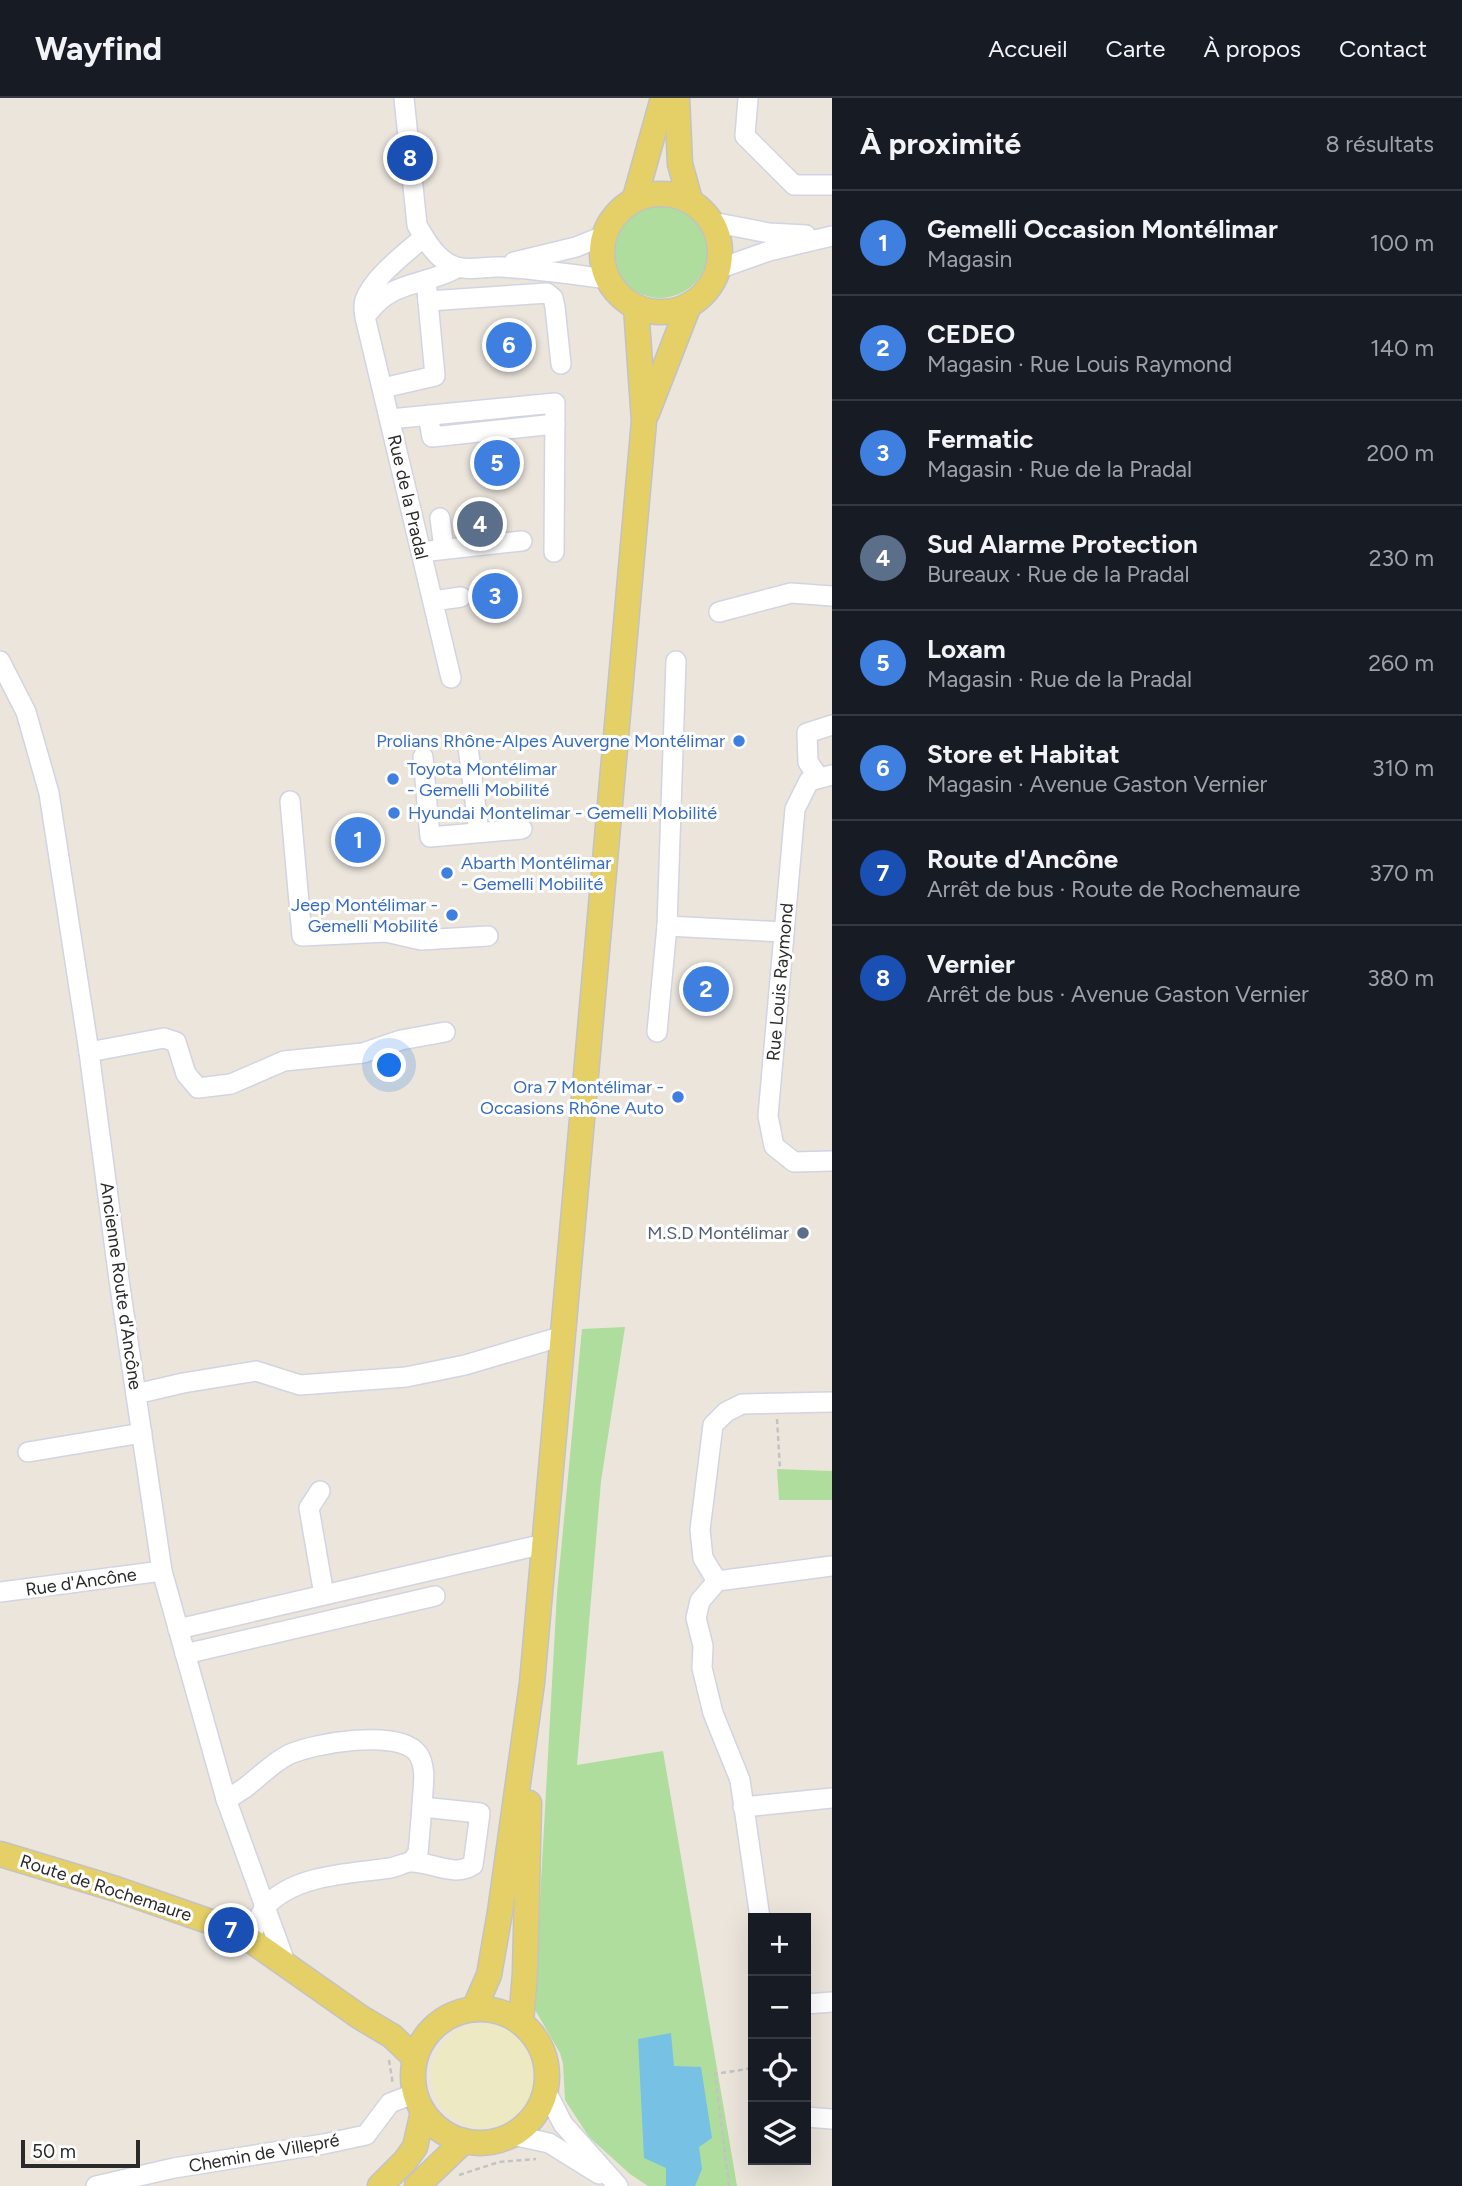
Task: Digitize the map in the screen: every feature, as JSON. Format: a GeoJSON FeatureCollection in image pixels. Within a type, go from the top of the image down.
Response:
{"type":"FeatureCollection","features":[{"type":"Feature","properties":{"kind":"main road"},"geometry":{"type":"LineString","coordinates":[[635,198],[663,98]]}},
{"type":"Feature","properties":{"kind":"main road"},"geometry":{"type":"LineString","coordinates":[[677,98],[680,164],[690,200]]}},
{"type":"Feature","properties":{"kind":"main road"},"geometry":{"type":"LineString","coordinates":[[653,193],[672,194],[690,200],[703,210],[712,222],[720,245],[718,269],[712,284],[689,305],[671,311],[653,312],[636,307],[614,291],[602,265],[603,236],[610,221],[621,208],[635,198],[653,193]]}},
{"type":"Feature","properties":{"kind":"main road"},"geometry":{"type":"LineString","coordinates":[[644,421],[689,305]]}},
{"type":"Feature","properties":{"kind":"main road"},"geometry":{"type":"LineString","coordinates":[[521,2022],[525,1973],[533,1683],[644,421],[636,307]]}},
{"type":"Feature","properties":{"kind":"main road"},"geometry":{"type":"LineString","coordinates":[[474,2009],[489,1975],[494,1950],[533,1683]]}},
{"type":"Feature","properties":{"kind":"main road","name":"Route de Rochemaure"},"geometry":{"type":"LineString","coordinates":[[0,1854],[116,1889],[208,1921],[249,1939],[364,2020],[392,2036],[415,2058]]}},
{"type":"Feature","properties":{"kind":"main road","name":"Route de Rochemaure"},"geometry":{"type":"LineString","coordinates":[[285,1962],[332,1985],[363,2009],[394,2024],[430,2031]]}},
{"type":"Feature","properties":{"kind":"main road"},"geometry":{"type":"LineString","coordinates":[[380,2186],[415,2147],[419,2103],[412,2075],[415,2058],[430,2031],[443,2020],[474,2009],[499,2012],[521,2022],[535,2036],[544,2053],[548,2072],[546,2091],[539,2109],[527,2124],[512,2135],[480,2144],[464,2141],[441,2130],[419,2103]]}},
{"type":"Feature","properties":{"kind":"main road"},"geometry":{"type":"LineString","coordinates":[[417,2186],[464,2141]]}},
{"type":"Feature","properties":{"kind":"street"},"geometry":{"type":"LineString","coordinates":[[404,98],[417,225],[437,253],[457,268]]}},
{"type":"Feature","properties":{"kind":"street"},"geometry":{"type":"LineString","coordinates":[[748,98],[745,136],[794,185],[832,185]]}},
{"type":"Feature","properties":{"kind":"street"},"geometry":{"type":"LineString","coordinates":[[712,222],[769,233],[830,237]]}},
{"type":"Feature","properties":{"kind":"street"},"geometry":{"type":"LineString","coordinates":[[496,266],[576,247],[603,236]]}},
{"type":"Feature","properties":{"kind":"street"},"geometry":{"type":"LineString","coordinates":[[365,317],[364,302],[370,291],[396,262],[424,237]]}},
{"type":"Feature","properties":{"kind":"street"},"geometry":{"type":"LineString","coordinates":[[718,269],[769,251],[830,237]]}},
{"type":"Feature","properties":{"kind":"street"},"geometry":{"type":"LineString","coordinates":[[365,317],[382,297],[393,290],[442,276],[457,268],[496,266],[607,279]]}},
{"type":"Feature","properties":{"kind":"street"},"geometry":{"type":"LineString","coordinates":[[383,388],[435,376],[426,280]]}},
{"type":"Feature","properties":{"kind":"street"},"geometry":{"type":"LineString","coordinates":[[428,301],[547,293],[553,298],[555,307],[561,364]]}},
{"type":"Feature","properties":{"kind":"street","name":"Rue de la Pradal"},"geometry":{"type":"LineString","coordinates":[[365,317],[451,678]]}},
{"type":"Feature","properties":{"kind":"street"},"geometry":{"type":"LineString","coordinates":[[390,419],[555,403],[554,552]]}},
{"type":"Feature","properties":{"kind":"street"},"geometry":{"type":"LineString","coordinates":[[440,518],[444,549]]}},
{"type":"Feature","properties":{"kind":"street"},"geometry":{"type":"LineString","coordinates":[[421,552],[522,541]]}},
{"type":"Feature","properties":{"kind":"street"},"geometry":{"type":"LineString","coordinates":[[719,612],[791,593],[832,596]]}},
{"type":"Feature","properties":{"kind":"street"},"geometry":{"type":"LineString","coordinates":[[433,601],[461,597]]}},
{"type":"Feature","properties":{"kind":"street","name":"Ancienne Route d'Ancône"},"geometry":{"type":"LineString","coordinates":[[0,661],[26,712],[49,793],[163,1571],[226,1800],[266,1906]]}},
{"type":"Feature","properties":{"kind":"street"},"geometry":{"type":"LineString","coordinates":[[657,1032],[667,926],[676,662]]}},
{"type":"Feature","properties":{"kind":"street"},"geometry":{"type":"LineString","coordinates":[[825,776],[808,762],[807,733],[832,725]]}},
{"type":"Feature","properties":{"kind":"street"},"geometry":{"type":"LineString","coordinates":[[468,747],[479,832]]}},
{"type":"Feature","properties":{"kind":"street"},"geometry":{"type":"LineString","coordinates":[[423,757],[430,837],[522,829]]}},
{"type":"Feature","properties":{"kind":"street","name":"Rue Louis Raymond"},"geometry":{"type":"LineString","coordinates":[[825,776],[809,781],[795,809],[768,1116],[774,1146],[794,1162],[832,1161]]}},
{"type":"Feature","properties":{"kind":"street"},"geometry":{"type":"LineString","coordinates":[[290,801],[302,936],[386,932],[421,940],[488,936]]}},
{"type":"Feature","properties":{"kind":"street"},"geometry":{"type":"LineString","coordinates":[[667,926],[784,932]]}},
{"type":"Feature","properties":{"kind":"street"},"geometry":{"type":"LineString","coordinates":[[89,1052],[164,1038],[176,1042],[186,1074],[198,1088],[231,1084],[284,1061],[363,1053],[401,1040],[445,1032]]}},
{"type":"Feature","properties":{"kind":"street"},"geometry":{"type":"LineString","coordinates":[[136,1394],[256,1371],[300,1385],[407,1377],[465,1365],[564,1336]]}},
{"type":"Feature","properties":{"kind":"street"},"geometry":{"type":"LineString","coordinates":[[717,1581],[703,1558],[700,1530],[713,1425],[726,1412],[742,1404],[832,1402]]}},
{"type":"Feature","properties":{"kind":"street"},"geometry":{"type":"LineString","coordinates":[[28,1452],[142,1433]]}},
{"type":"Feature","properties":{"kind":"street"},"geometry":{"type":"LineString","coordinates":[[320,1490],[309,1508],[324,1595]]}},
{"type":"Feature","properties":{"kind":"street"},"geometry":{"type":"LineString","coordinates":[[178,1629],[544,1544]]}},
{"type":"Feature","properties":{"kind":"street"},"geometry":{"type":"LineString","coordinates":[[759,1913],[740,1780],[713,1713],[702,1668],[703,1646],[696,1618],[700,1601],[717,1581],[832,1566]]}},
{"type":"Feature","properties":{"kind":"street","name":"Rue d'Ancône"},"geometry":{"type":"LineString","coordinates":[[0,1592],[163,1571]]}},
{"type":"Feature","properties":{"kind":"street"},"geometry":{"type":"LineString","coordinates":[[185,1654],[435,1596]]}},
{"type":"Feature","properties":{"kind":"street"},"geometry":{"type":"LineString","coordinates":[[226,1800],[285,1756],[300,1749],[372,1738],[400,1741],[418,1752],[424,1768],[418,1853],[411,1862]]}},
{"type":"Feature","properties":{"kind":"street"},"geometry":{"type":"LineString","coordinates":[[743,1807],[832,1797]]}},
{"type":"Feature","properties":{"kind":"street"},"geometry":{"type":"LineString","coordinates":[[249,1939],[266,1906],[285,1892],[324,1878],[411,1862],[434,1868],[465,1870],[473,1865],[480,1813],[422,1807]]}},
{"type":"Feature","properties":{"kind":"street"},"geometry":{"type":"LineString","coordinates":[[266,1906],[285,1962]]}},
{"type":"Feature","properties":{"kind":"street"},"geometry":{"type":"LineString","coordinates":[[811,2004],[832,2002]]}},
{"type":"Feature","properties":{"kind":"street"},"geometry":{"type":"LineString","coordinates":[[546,2091],[564,2124],[618,2186]]}},
{"type":"Feature","properties":{"kind":"street","name":"Chemin de Villepré"},"geometry":{"type":"LineString","coordinates":[[96,2186],[174,2168],[366,2135],[390,2103],[419,2103]]}},
{"type":"Feature","properties":{"kind":"street"},"geometry":{"type":"LineString","coordinates":[[811,2118],[832,2119]]}},
{"type":"Feature","properties":{"kind":"street"},"geometry":{"type":"LineString","coordinates":[[512,2135],[549,2143],[618,2186]]}},
{"type":"Feature","properties":{"kind":"path"},"geometry":{"type":"LineString","coordinates":[[776,1402],[780,1469]]}},
{"type":"Feature","properties":{"kind":"path"},"geometry":{"type":"LineString","coordinates":[[729,2186],[715,2074],[748,2069]]}},
{"type":"Feature","properties":{"kind":"path"},"geometry":{"type":"LineString","coordinates":[[455,2176],[499,2161],[535,2160],[549,2143]]}},
{"type":"Feature","properties":{"kind":"green space"},"geometry":{"type":"Polygon","coordinates":[[[660,202],[678,206],[694,216],[704,232],[708,250],[704,268],[694,284],[678,294],[660,298],[642,294],[626,284],[616,268],[612,250],[616,232],[626,216],[642,206],[660,202]]]}},
{"type":"Feature","properties":{"kind":"green space"},"geometry":{"type":"Polygon","coordinates":[[[625,1327],[601,1481],[577,1765],[663,1751],[737,2186],[648,2186],[630,2174],[589,2137],[565,2100],[560,2053],[534,2008],[557,1593],[582,1329],[625,1327]]]}},
{"type":"Feature","properties":{"kind":"green space"},"geometry":{"type":"Polygon","coordinates":[[[777,1469],[832,1471],[832,1500],[779,1500],[777,1469]]]}},
{"type":"Feature","properties":{"kind":"sand"},"geometry":{"type":"Polygon","coordinates":[[[483,2024],[503,2028],[520,2039],[531,2056],[535,2076],[531,2096],[520,2113],[503,2124],[483,2128],[463,2124],[446,2113],[435,2096],[431,2076],[435,2056],[446,2039],[463,2028],[483,2024]]]}},
{"type":"Feature","properties":{"kind":"water"},"geometry":{"type":"Polygon","coordinates":[[[671,2033],[674,2066],[701,2067],[712,2138],[699,2147],[702,2169],[695,2186],[666,2186],[666,2168],[644,2158],[638,2039],[671,2033]]]}},
{"type":"Feature","properties":{"kind":"place","name":"Vernier"},"geometry":{"type":"Point","coordinates":[410,158]}},
{"type":"Feature","properties":{"kind":"place","name":"Store et Habitat"},"geometry":{"type":"Point","coordinates":[509,345]}},
{"type":"Feature","properties":{"kind":"place","name":"Loxam"},"geometry":{"type":"Point","coordinates":[497,463]}},
{"type":"Feature","properties":{"kind":"place","name":"Sud Alarme Protection"},"geometry":{"type":"Point","coordinates":[480,524]}},
{"type":"Feature","properties":{"kind":"place","name":"Fermatic"},"geometry":{"type":"Point","coordinates":[495,596]}},
{"type":"Feature","properties":{"kind":"place","name":"Prolians Rhône-Alpes Auvergne Montélimar"},"geometry":{"type":"Point","coordinates":[739,741]}},
{"type":"Feature","properties":{"kind":"place","name":"Toyota Montélimar - Gemelli Mobilité"},"geometry":{"type":"Point","coordinates":[393,779]}},
{"type":"Feature","properties":{"kind":"place","name":"Hyundai Montelimar - Gemelli Mobilité"},"geometry":{"type":"Point","coordinates":[394,813]}},
{"type":"Feature","properties":{"kind":"place","name":"Gemelli Occasion Montélimar"},"geometry":{"type":"Point","coordinates":[358,840]}},
{"type":"Feature","properties":{"kind":"place","name":"Abarth Montélimar - Gemelli Mobilité"},"geometry":{"type":"Point","coordinates":[447,873]}},
{"type":"Feature","properties":{"kind":"place","name":"Jeep Montélimar - Gemelli Mobilité"},"geometry":{"type":"Point","coordinates":[452,915]}},
{"type":"Feature","properties":{"kind":"place","name":"CEDEO"},"geometry":{"type":"Point","coordinates":[706,989]}},
{"type":"Feature","properties":{"kind":"place","name":"Ora 7 Montélimar - Occasions Rhône Auto"},"geometry":{"type":"Point","coordinates":[678,1097]}},
{"type":"Feature","properties":{"kind":"place","name":"M.S.D Montélimar"},"geometry":{"type":"Point","coordinates":[803,1233]}},
{"type":"Feature","properties":{"kind":"place","name":"Route d'Ancône"},"geometry":{"type":"Point","coordinates":[231,1930]}}]}
